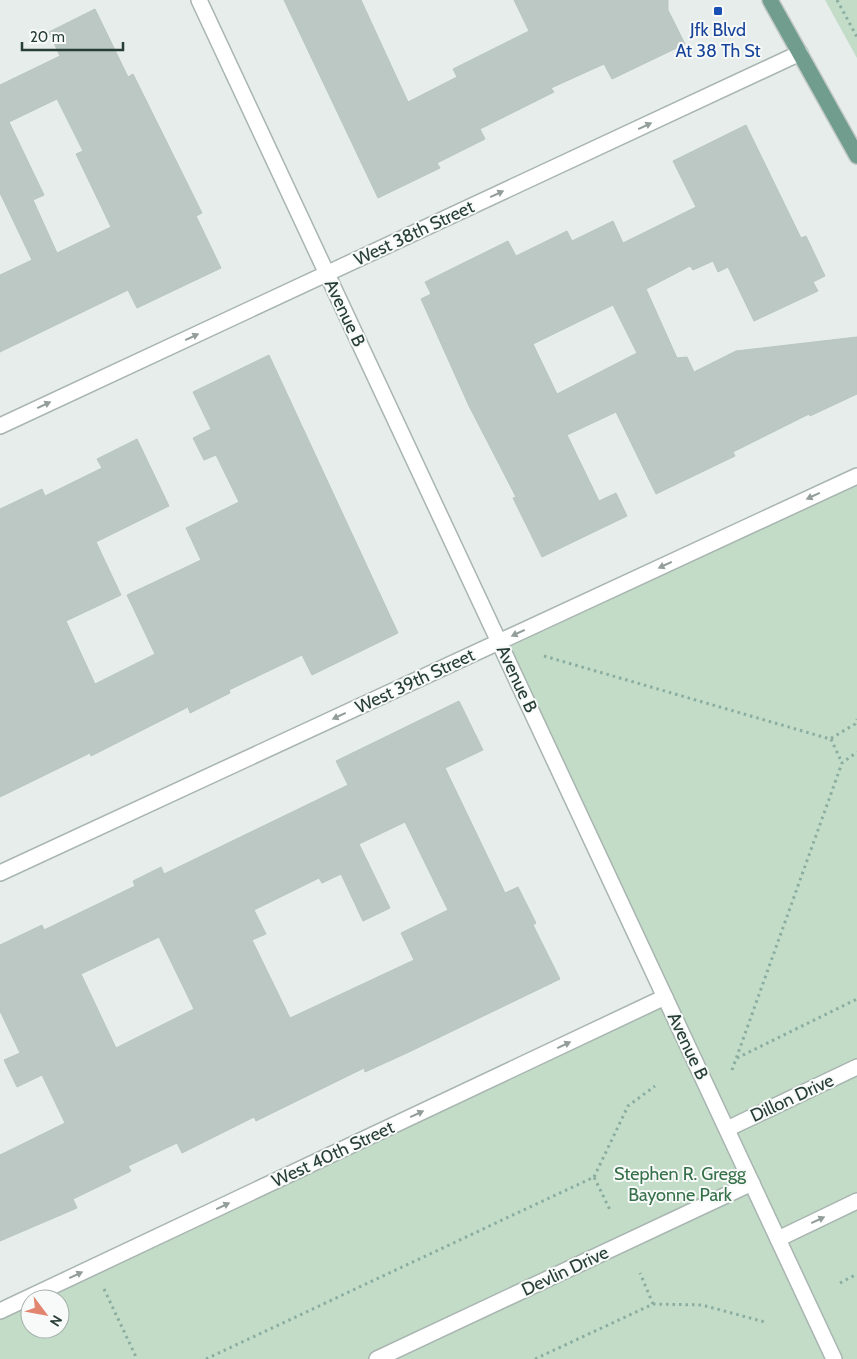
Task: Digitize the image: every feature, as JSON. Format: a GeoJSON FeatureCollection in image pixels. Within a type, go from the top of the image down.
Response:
{"type":"FeatureCollection","features":[{"type":"Feature","properties":{"kind":"main road"},"geometry":{"type":"LineString","coordinates":[[770,0],[857,156]]}},
{"type":"Feature","properties":{"kind":"street","name":"Avenue B"},"geometry":{"type":"LineString","coordinates":[[199,0],[727,1129],[831,1358]]}},
{"type":"Feature","properties":{"kind":"street","name":"West 38th Street"},"geometry":{"type":"LineString","coordinates":[[0,426],[800,53]]}},
{"type":"Feature","properties":{"kind":"street","name":"West 39th Street"},"geometry":{"type":"LineString","coordinates":[[0,873],[857,476]]}},
{"type":"Feature","properties":{"kind":"street","name":"West 40th Street"},"geometry":{"type":"LineString","coordinates":[[0,1311],[665,997]]}},
{"type":"Feature","properties":{"kind":"street","name":"Dillon Drive"},"geometry":{"type":"LineString","coordinates":[[727,1129],[857,1067]]}},
{"type":"Feature","properties":{"kind":"street","name":"Devlin Drive"},"geometry":{"type":"LineString","coordinates":[[377,1359],[752,1183]]}},
{"type":"Feature","properties":{"kind":"street"},"geometry":{"type":"LineString","coordinates":[[778,1239],[857,1201]]}},
{"type":"Feature","properties":{"kind":"path"},"geometry":{"type":"LineString","coordinates":[[837,0],[857,37]]}},
{"type":"Feature","properties":{"kind":"path"},"geometry":{"type":"LineString","coordinates":[[544,656],[830,739],[856,726],[857,718]]}},
{"type":"Feature","properties":{"kind":"path"},"geometry":{"type":"LineString","coordinates":[[830,739],[842,763]]}},
{"type":"Feature","properties":{"kind":"path"},"geometry":{"type":"LineString","coordinates":[[732,1070],[842,763],[857,752]]}},
{"type":"Feature","properties":{"kind":"path"},"geometry":{"type":"LineString","coordinates":[[737,1058],[857,999]]}},
{"type":"Feature","properties":{"kind":"path"},"geometry":{"type":"LineString","coordinates":[[206,1359],[594,1177],[628,1106],[655,1086]]}},
{"type":"Feature","properties":{"kind":"path"},"geometry":{"type":"LineString","coordinates":[[594,1177],[610,1210]]}},
{"type":"Feature","properties":{"kind":"path"},"geometry":{"type":"LineString","coordinates":[[94,1266],[137,1359]]}},
{"type":"Feature","properties":{"kind":"path"},"geometry":{"type":"LineString","coordinates":[[640,1273],[653,1304]]}},
{"type":"Feature","properties":{"kind":"path"},"geometry":{"type":"LineString","coordinates":[[840,1283],[857,1274]]}},
{"type":"Feature","properties":{"kind":"path"},"geometry":{"type":"LineString","coordinates":[[535,1359],[653,1304],[702,1305],[765,1322]]}},
{"type":"Feature","properties":{"kind":"green space"},"geometry":{"type":"Polygon","coordinates":[[[825,0],[857,0],[857,58],[825,0]]]}},
{"type":"Feature","properties":{"kind":"green space","name":"Stephen R. Gregg Bayonne Park"},"geometry":{"type":"Polygon","coordinates":[[[857,475],[857,1359],[0,1359],[0,1311],[20,1302],[20,1339],[70,1339],[70,1289],[47,1289],[665,997],[499,642],[857,475]]]}},
{"type":"Feature","properties":{"kind":"building"},"geometry":{"type":"Polygon","coordinates":[[[284,0],[361,0],[408,102],[457,77],[453,69],[529,31],[514,0],[668,0],[668,10],[685,44],[612,79],[604,64],[551,88],[554,92],[480,129],[485,139],[437,163],[440,168],[378,198],[284,0]]]}},
{"type":"Feature","properties":{"kind":"building"},"geometry":{"type":"Polygon","coordinates":[[[95,9],[128,77],[133,74],[202,213],[196,216],[221,268],[137,308],[128,290],[0,352],[0,275],[32,260],[0,193],[0,85],[60,56],[49,32],[95,9]],[[57,99],[9,122],[44,195],[33,200],[57,253],[111,227],[76,154],[83,151],[57,99]]]}},
{"type":"Feature","properties":{"kind":"building"},"geometry":{"type":"Polygon","coordinates":[[[746,125],[801,238],[806,236],[825,276],[813,282],[818,291],[754,321],[728,267],[718,272],[713,261],[693,270],[690,266],[646,289],[677,358],[687,357],[694,372],[736,351],[857,337],[857,394],[810,416],[809,414],[733,452],[735,456],[656,494],[616,412],[567,435],[599,501],[616,493],[627,516],[542,557],[513,498],[516,497],[469,406],[421,299],[431,294],[425,282],[508,241],[516,256],[567,231],[572,241],[613,221],[623,243],[696,207],[673,161],[746,125]],[[613,305],[533,344],[557,394],[637,353],[613,305]]]}},
{"type":"Feature","properties":{"kind":"building"},"geometry":{"type":"Polygon","coordinates":[[[269,355],[398,633],[312,675],[302,655],[229,690],[230,693],[190,713],[188,707],[91,756],[90,753],[0,797],[0,509],[42,489],[45,496],[102,468],[97,459],[137,439],[169,506],[96,542],[121,595],[66,621],[95,684],[155,654],[127,595],[201,560],[186,528],[239,502],[216,455],[204,460],[193,438],[211,429],[193,392],[269,355]]]}},
{"type":"Feature","properties":{"kind":"building"},"geometry":{"type":"Polygon","coordinates":[[[459,701],[483,750],[445,768],[505,893],[518,887],[536,923],[533,925],[560,979],[409,1052],[365,1072],[364,1068],[256,1121],[254,1117],[182,1153],[177,1143],[128,1166],[131,1171],[73,1199],[77,1208],[0,1241],[0,1155],[65,1123],[42,1075],[17,1087],[4,1060],[20,1053],[0,1011],[0,945],[42,925],[44,930],[135,886],[133,881],[161,867],[164,874],[348,785],[336,761],[459,701]],[[405,822],[359,844],[390,908],[363,921],[341,874],[322,883],[319,878],[254,910],[266,934],[252,940],[290,1018],[414,960],[401,933],[448,910],[405,822]],[[159,937],[81,974],[116,1048],[194,1009],[159,937]]]}},
{"type":"Feature","properties":{"kind":"place","name":"Jfk Blvd At 38 Th St"},"geometry":{"type":"Point","coordinates":[718,11]}}]}
